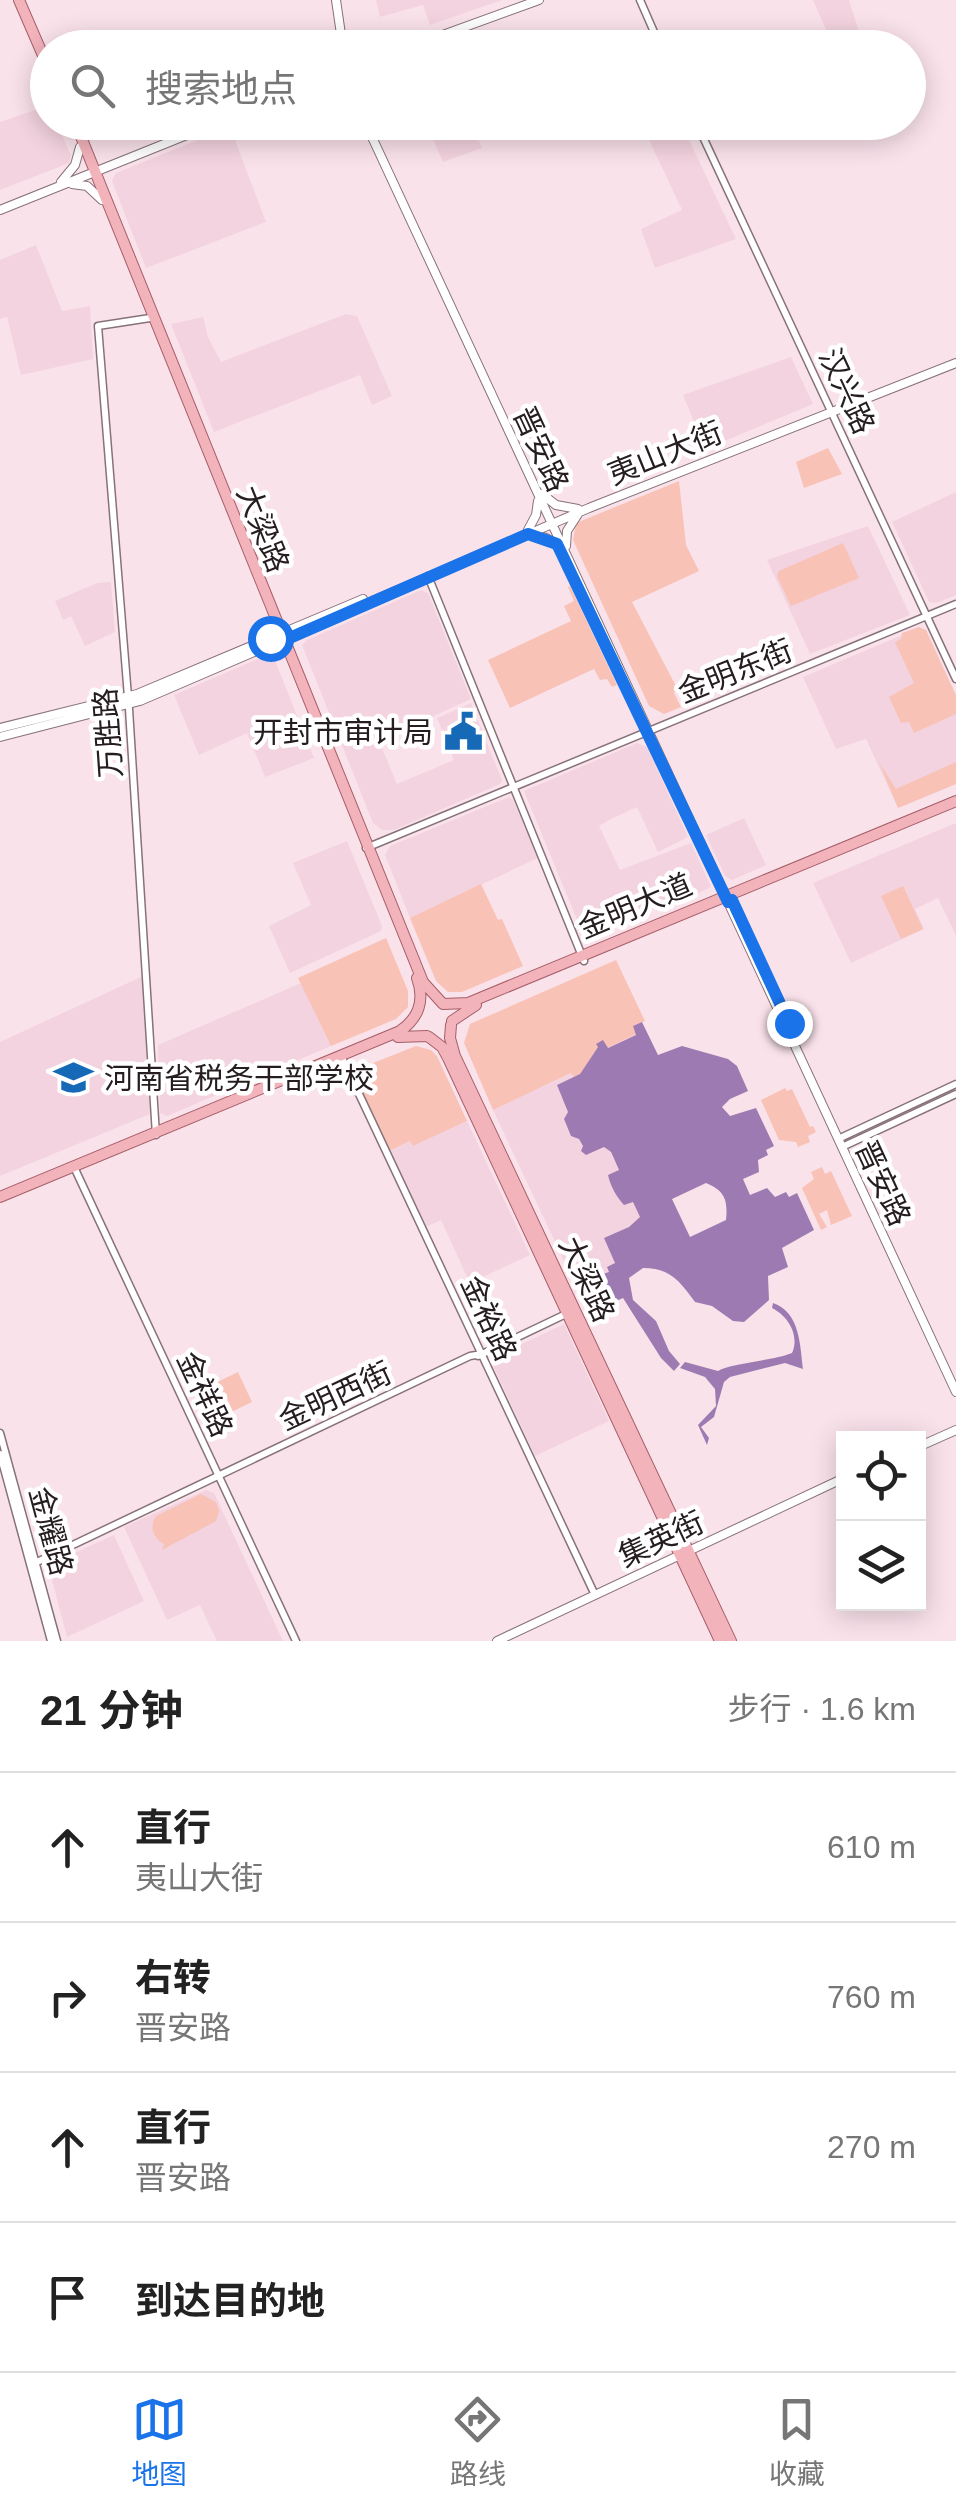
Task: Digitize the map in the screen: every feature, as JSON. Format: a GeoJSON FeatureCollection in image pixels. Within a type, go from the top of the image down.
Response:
{"type":"FeatureCollection","features":[{"type":"Feature","properties":{"kind":"main road"},"geometry":{"type":"LineString","coordinates":[[21,0],[35,30]]}},
{"type":"Feature","properties":{"kind":"main road"},"geometry":{"type":"LineString","coordinates":[[21,0],[33,30]]}},
{"type":"Feature","properties":{"kind":"main road"},"geometry":{"type":"LineString","coordinates":[[333,0],[339,30]]}},
{"type":"Feature","properties":{"kind":"main road"},"geometry":{"type":"LineString","coordinates":[[456,30],[539,0]]}},
{"type":"Feature","properties":{"kind":"main road"},"geometry":{"type":"LineString","coordinates":[[469,30],[550,0]]}},
{"type":"Feature","properties":{"kind":"main road","name":"大梁路"},"geometry":{"type":"LineString","coordinates":[[78,140],[282,637]]}},
{"type":"Feature","properties":{"kind":"main road","name":"大梁路"},"geometry":{"type":"LineString","coordinates":[[80,140],[423,982],[443,1004]]}},
{"type":"Feature","properties":{"kind":"main road"},"geometry":{"type":"LineString","coordinates":[[93,171],[166,140]]}},
{"type":"Feature","properties":{"kind":"main road"},"geometry":{"type":"LineString","coordinates":[[0,208],[173,140]]}},
{"type":"Feature","properties":{"kind":"main road","name":"晋安路"},"geometry":{"type":"LineString","coordinates":[[376,140],[956,1392]]}},
{"type":"Feature","properties":{"kind":"main road"},"geometry":{"type":"LineString","coordinates":[[62,183],[80,146]]}},
{"type":"Feature","properties":{"kind":"main road"},"geometry":{"type":"LineString","coordinates":[[62,183],[84,185],[102,200]]}},
{"type":"Feature","properties":{"kind":"main road","name":"夷山大街"},"geometry":{"type":"LineString","coordinates":[[282,637],[578,511],[956,361]]}},
{"type":"Feature","properties":{"kind":"main road"},"geometry":{"type":"LineString","coordinates":[[540,495],[556,505],[578,511],[564,547],[528,532],[540,495]]}},
{"type":"Feature","properties":{"kind":"main road","name":"夷山大街"},"geometry":{"type":"LineString","coordinates":[[0,736],[129,701],[528,532]]}},
{"type":"Feature","properties":{"kind":"main road","name":"夷山大街"},"geometry":{"type":"LineString","coordinates":[[0,728],[129,701]]}},
{"type":"Feature","properties":{"kind":"main road","name":"金明大道"},"geometry":{"type":"LineString","coordinates":[[443,1004],[468,1003],[956,804]]}},
{"type":"Feature","properties":{"kind":"main road","name":"大梁路"},"geometry":{"type":"LineString","coordinates":[[367,848],[419,984],[418,1012]]}},
{"type":"Feature","properties":{"kind":"main road","name":"金明大道"},"geometry":{"type":"LineString","coordinates":[[451,1023],[470,1008],[583,958]]}},
{"type":"Feature","properties":{"kind":"main road"},"geometry":{"type":"LineString","coordinates":[[0,1200],[73,1170],[156,1134],[400,1031],[427,1003],[443,1004],[449,1010],[451,1023],[442,1036],[402,1036],[156,1134]]}},
{"type":"Feature","properties":{"kind":"main road"},"geometry":{"type":"LineString","coordinates":[[418,1012],[417,1024],[428,1036]]}},
{"type":"Feature","properties":{"kind":"main road","name":"大梁路"},"geometry":{"type":"LineString","coordinates":[[451,1023],[454,1056],[685,1555]]}},
{"type":"Feature","properties":{"kind":"main road","name":"大梁路"},"geometry":{"type":"LineString","coordinates":[[428,1036],[445,1052],[685,1555]]}},
{"type":"Feature","properties":{"kind":"main road","name":"晋安路"},"geometry":{"type":"LineString","coordinates":[[842,1142],[956,1380]]}},
{"type":"Feature","properties":{"kind":"main road"},"geometry":{"type":"LineString","coordinates":[[926,1441],[956,1428]]}},
{"type":"Feature","properties":{"kind":"main road","name":"集英街"},"geometry":{"type":"LineString","coordinates":[[505,1641],[836,1484]]}},
{"type":"Feature","properties":{"kind":"main road"},"geometry":{"type":"LineString","coordinates":[[685,1555],[720,1641]]}},
{"type":"Feature","properties":{"kind":"main road"},"geometry":{"type":"LineString","coordinates":[[685,1555],[731,1641]]}},
{"type":"Feature","properties":{"kind":"main road","name":"集英街"},"geometry":{"type":"LineString","coordinates":[[497,1641],[685,1555]]}},
{"type":"Feature","properties":{"kind":"street"},"geometry":{"type":"LineString","coordinates":[[642,0],[655,30]]}},
{"type":"Feature","properties":{"kind":"street","name":"汉兴路"},"geometry":{"type":"LineString","coordinates":[[706,140],[956,676]]}},
{"type":"Feature","properties":{"kind":"street","name":"万胜路"},"geometry":{"type":"LineString","coordinates":[[150,318],[98,326],[129,701],[156,1134]]}},
{"type":"Feature","properties":{"kind":"street"},"geometry":{"type":"LineString","coordinates":[[428,576],[583,958]]}},
{"type":"Feature","properties":{"kind":"street","name":"金明东街"},"geometry":{"type":"LineString","coordinates":[[367,848],[956,604]]}},
{"type":"Feature","properties":{"kind":"street","name":"金裕路"},"geometry":{"type":"LineString","coordinates":[[343,1060],[595,1595]]}},
{"type":"Feature","properties":{"kind":"street"},"geometry":{"type":"LineString","coordinates":[[842,1142],[956,1084]]}},
{"type":"Feature","properties":{"kind":"street"},"geometry":{"type":"LineString","coordinates":[[842,1142],[956,1094]]}},
{"type":"Feature","properties":{"kind":"street","name":"金祥路"},"geometry":{"type":"LineString","coordinates":[[73,1170],[294,1641]]}},
{"type":"Feature","properties":{"kind":"street","name":"金明西街"},"geometry":{"type":"LineString","coordinates":[[37,1562],[568,1314]]}},
{"type":"Feature","properties":{"kind":"street","name":"金耀路"},"geometry":{"type":"LineString","coordinates":[[0,1434],[37,1562],[54,1641]]}},
{"type":"Feature","properties":{"kind":"street","name":"金耀路"},"geometry":{"type":"LineString","coordinates":[[0,1454],[54,1641]]}},
{"type":"Feature","properties":{"kind":"shaded area"},"geometry":{"type":"Polygon","coordinates":[[[376,0],[502,0],[430,25],[423,5],[380,17],[376,0]]]}},
{"type":"Feature","properties":{"kind":"shaded area"},"geometry":{"type":"Polygon","coordinates":[[[813,0],[849,0],[858,30],[826,30],[813,0]]]}},
{"type":"Feature","properties":{"kind":"shaded area"},"geometry":{"type":"Polygon","coordinates":[[[30,112],[30,140],[64,140],[71,156],[69,163],[0,190],[0,122],[30,112]]]}},
{"type":"Feature","properties":{"kind":"shaded area"},"geometry":{"type":"Polygon","coordinates":[[[198,140],[235,140],[266,222],[146,268],[112,181],[116,173],[198,140]]]}},
{"type":"Feature","properties":{"kind":"shaded area"},"geometry":{"type":"Polygon","coordinates":[[[433,140],[478,140],[482,148],[443,162],[433,140]]]}},
{"type":"Feature","properties":{"kind":"shaded area"},"geometry":{"type":"Polygon","coordinates":[[[649,140],[689,140],[736,239],[655,268],[641,229],[682,210],[649,140]]]}},
{"type":"Feature","properties":{"kind":"shaded area"},"geometry":{"type":"Polygon","coordinates":[[[36,245],[62,311],[90,306],[93,359],[21,375],[7,317],[0,319],[0,260],[36,245]]]}},
{"type":"Feature","properties":{"kind":"shaded area"},"geometry":{"type":"Polygon","coordinates":[[[346,314],[357,316],[392,396],[372,405],[360,375],[214,432],[171,324],[203,317],[221,362],[346,314]]]}},
{"type":"Feature","properties":{"kind":"shaded area"},"geometry":{"type":"Polygon","coordinates":[[[791,357],[813,404],[705,449],[683,395],[791,357]]]}},
{"type":"Feature","properties":{"kind":"shaded area"},"geometry":{"type":"Polygon","coordinates":[[[828,448],[842,474],[804,488],[796,462],[828,448]]]}},
{"type":"Feature","properties":{"kind":"shaded area"},"geometry":{"type":"Polygon","coordinates":[[[679,481],[686,545],[699,571],[632,602],[678,690],[674,693],[681,707],[664,714],[649,706],[573,540],[576,523],[679,481]]]}},
{"type":"Feature","properties":{"kind":"shaded area"},"geometry":{"type":"Polygon","coordinates":[[[956,492],[956,595],[929,602],[892,522],[956,492]]]}},
{"type":"Feature","properties":{"kind":"shaded area"},"geometry":{"type":"Polygon","coordinates":[[[868,526],[910,615],[810,654],[767,560],[868,526]]]}},
{"type":"Feature","properties":{"kind":"shaded area"},"geometry":{"type":"Polygon","coordinates":[[[843,543],[859,578],[791,606],[777,576],[779,571],[843,543]]]}},
{"type":"Feature","properties":{"kind":"shaded area"},"geometry":{"type":"Polygon","coordinates":[[[111,582],[115,632],[85,646],[71,616],[63,620],[55,601],[97,583],[111,582]]]}},
{"type":"Feature","properties":{"kind":"shaded area"},"geometry":{"type":"Polygon","coordinates":[[[570,586],[617,685],[612,687],[607,679],[600,680],[594,669],[510,708],[488,660],[571,621],[564,606],[574,601],[570,586]]]}},
{"type":"Feature","properties":{"kind":"shaded area"},"geometry":{"type":"Polygon","coordinates":[[[421,590],[428,593],[471,699],[379,741],[397,784],[454,760],[437,718],[471,703],[502,780],[394,830],[382,830],[373,823],[302,645],[421,590]]]}},
{"type":"Feature","properties":{"kind":"shaded area"},"geometry":{"type":"Polygon","coordinates":[[[919,627],[926,630],[956,695],[956,714],[914,733],[909,722],[901,723],[889,697],[914,683],[895,642],[902,633],[919,627]]]}},
{"type":"Feature","properties":{"kind":"shaded area"},"geometry":{"type":"Polygon","coordinates":[[[914,630],[956,714],[956,784],[898,808],[866,739],[836,749],[803,677],[914,630]]]}},
{"type":"Feature","properties":{"kind":"shaded area"},"geometry":{"type":"Polygon","coordinates":[[[272,653],[314,758],[265,777],[247,733],[199,755],[174,695],[272,653]]]}},
{"type":"Feature","properties":{"kind":"shaded area"},"geometry":{"type":"Polygon","coordinates":[[[637,743],[647,747],[688,837],[658,852],[637,807],[609,820],[599,826],[620,870],[691,843],[711,887],[662,910],[659,906],[586,933],[580,927],[524,791],[637,743]]]}},
{"type":"Feature","properties":{"kind":"shaded area"},"geometry":{"type":"Polygon","coordinates":[[[879,762],[896,789],[956,762],[956,784],[898,808],[879,762]]]}},
{"type":"Feature","properties":{"kind":"shaded area"},"geometry":{"type":"Polygon","coordinates":[[[509,797],[538,858],[410,918],[385,855],[390,846],[509,797]]]}},
{"type":"Feature","properties":{"kind":"shaded area"},"geometry":{"type":"Polygon","coordinates":[[[744,818],[766,865],[732,880],[725,876],[706,835],[744,818]]]}},
{"type":"Feature","properties":{"kind":"shaded area"},"geometry":{"type":"Polygon","coordinates":[[[956,823],[956,936],[938,898],[915,909],[924,929],[851,963],[813,883],[956,823]]]}},
{"type":"Feature","properties":{"kind":"shaded area"},"geometry":{"type":"Polygon","coordinates":[[[347,841],[381,931],[290,973],[269,926],[311,905],[293,863],[347,841]]]}},
{"type":"Feature","properties":{"kind":"shaded area"},"geometry":{"type":"Polygon","coordinates":[[[481,884],[523,966],[462,992],[448,992],[436,981],[410,918],[481,884]]]}},
{"type":"Feature","properties":{"kind":"shaded area"},"geometry":{"type":"Polygon","coordinates":[[[903,886],[923,929],[901,939],[881,896],[903,886]]]}},
{"type":"Feature","properties":{"kind":"shaded area"},"geometry":{"type":"Polygon","coordinates":[[[386,938],[408,991],[408,1007],[396,1019],[331,1046],[298,978],[386,938]]]}},
{"type":"Feature","properties":{"kind":"shaded area"},"geometry":{"type":"Polygon","coordinates":[[[616,960],[645,1021],[633,1026],[637,1034],[607,1048],[598,1047],[580,1074],[574,1077],[571,1073],[493,1110],[464,1043],[470,1024],[616,960]]]}},
{"type":"Feature","properties":{"kind":"shaded area","name":"河南省税务干部学校"},"geometry":{"type":"Polygon","coordinates":[[[143,976],[150,1114],[0,1176],[0,1042],[143,976]]]}},
{"type":"Feature","properties":{"kind":"shaded area"},"geometry":{"type":"Polygon","coordinates":[[[301,983],[331,1046],[167,1116],[160,1113],[158,1045],[301,983]]]}},
{"type":"Feature","properties":{"kind":"shaded area"},"geometry":{"type":"Polygon","coordinates":[[[642,1022],[658,1055],[682,1046],[728,1059],[737,1066],[748,1091],[722,1107],[730,1116],[756,1108],[774,1146],[758,1160],[759,1172],[743,1179],[750,1195],[767,1188],[775,1197],[797,1193],[814,1230],[782,1248],[788,1267],[768,1276],[769,1300],[744,1322],[733,1321],[712,1306],[695,1302],[679,1282],[661,1270],[643,1268],[629,1278],[633,1300],[656,1321],[669,1351],[680,1364],[674,1371],[661,1358],[623,1298],[595,1307],[580,1283],[583,1273],[609,1272],[607,1267],[615,1263],[604,1238],[629,1227],[640,1217],[633,1202],[624,1205],[613,1188],[608,1175],[619,1170],[611,1152],[604,1147],[586,1155],[579,1139],[571,1136],[564,1119],[568,1112],[557,1085],[580,1074],[598,1047],[596,1044],[603,1040],[608,1048],[636,1035],[633,1026],[642,1022]],[[706,1183],[672,1199],[690,1237],[726,1220],[724,1197],[706,1183]]]}},
{"type":"Feature","properties":{"kind":"shaded area"},"geometry":{"type":"Polygon","coordinates":[[[416,1046],[437,1056],[467,1121],[413,1146],[410,1141],[389,1151],[353,1071],[416,1046]]]}},
{"type":"Feature","properties":{"kind":"shaded area"},"geometry":{"type":"Polygon","coordinates":[[[572,1073],[574,1077],[557,1085],[566,1101],[568,1113],[564,1119],[571,1135],[579,1138],[583,1147],[604,1147],[610,1152],[619,1170],[620,1200],[633,1201],[641,1218],[630,1227],[610,1271],[572,1278],[493,1110],[572,1073]]]}},
{"type":"Feature","properties":{"kind":"shaded area"},"geometry":{"type":"Polygon","coordinates":[[[785,1088],[792,1089],[816,1132],[808,1136],[810,1142],[798,1147],[796,1142],[779,1140],[761,1100],[785,1088]]]}},
{"type":"Feature","properties":{"kind":"shaded area"},"geometry":{"type":"Polygon","coordinates":[[[467,1121],[530,1255],[470,1283],[441,1220],[426,1227],[389,1151],[410,1141],[413,1146],[467,1121]]]}},
{"type":"Feature","properties":{"kind":"shaded area"},"geometry":{"type":"Polygon","coordinates":[[[822,1167],[825,1174],[831,1171],[852,1216],[831,1225],[827,1210],[819,1214],[827,1227],[821,1230],[802,1188],[814,1179],[811,1172],[822,1167]]]}},
{"type":"Feature","properties":{"kind":"shaded area"},"geometry":{"type":"Polygon","coordinates":[[[773,1303],[782,1307],[794,1322],[803,1369],[785,1363],[730,1377],[724,1382],[714,1417],[701,1427],[709,1438],[707,1445],[698,1425],[716,1406],[715,1389],[705,1377],[680,1368],[685,1362],[718,1371],[792,1353],[793,1333],[783,1316],[772,1308],[773,1303]]]}},
{"type":"Feature","properties":{"kind":"shaded area"},"geometry":{"type":"Polygon","coordinates":[[[564,1324],[609,1421],[535,1456],[490,1359],[564,1324]]]}},
{"type":"Feature","properties":{"kind":"shaded area"},"geometry":{"type":"Polygon","coordinates":[[[238,1372],[252,1402],[223,1416],[209,1386],[238,1372]]]}},
{"type":"Feature","properties":{"kind":"shaded area"},"geometry":{"type":"Polygon","coordinates":[[[206,1490],[214,1493],[283,1641],[217,1641],[200,1605],[167,1620],[124,1527],[206,1490]]]}},
{"type":"Feature","properties":{"kind":"shaded area"},"geometry":{"type":"Polygon","coordinates":[[[201,1494],[216,1502],[216,1521],[162,1550],[164,1544],[153,1528],[156,1516],[201,1494]]]}},
{"type":"Feature","properties":{"kind":"shaded area"},"geometry":{"type":"Polygon","coordinates":[[[114,1535],[144,1601],[67,1637],[48,1565],[114,1535]]]}},
{"type":"Feature","properties":{"kind":"place","name":"开封市审计局"},"geometry":{"type":"Point","coordinates":[463,732]}},
{"type":"Feature","properties":{"kind":"place","name":"河南省税务干部学校"},"geometry":{"type":"Point","coordinates":[74,1078]}},
{"type":"Feature","properties":{"kind":"route"},"geometry":{"type":"LineString","coordinates":[[270,638],[278,634],[281,641],[285,640],[528,534],[557,544],[789,1023]]}}]}
